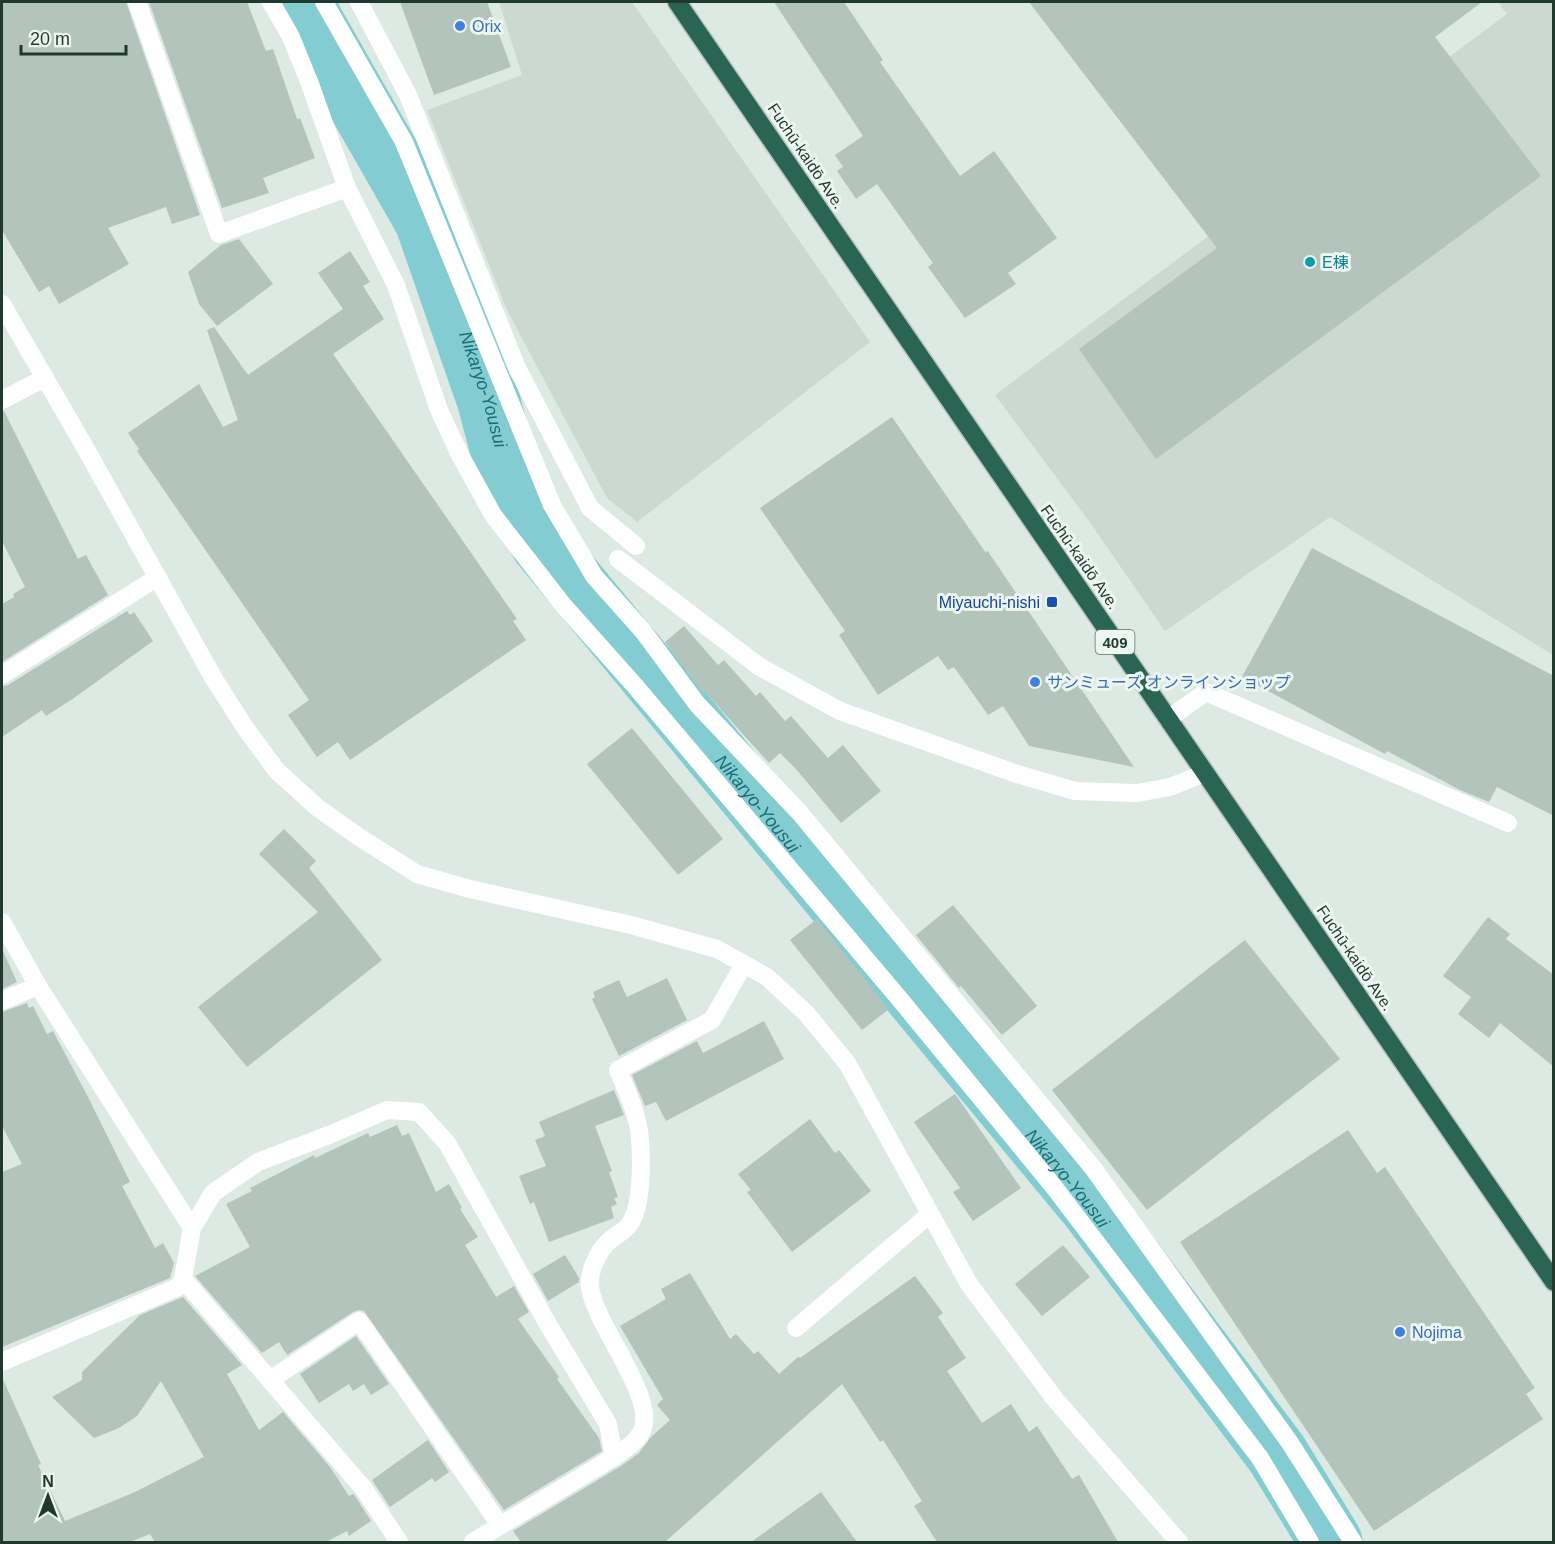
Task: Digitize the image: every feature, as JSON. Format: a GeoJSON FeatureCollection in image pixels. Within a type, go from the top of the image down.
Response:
{"type":"FeatureCollection","features":[{"type":"Feature","properties":{"kind":"highway","name":"Fuchū-kaidō Ave."},"geometry":{"type":"LineString","coordinates":[[677,2],[1554,1282]]}},
{"type":"Feature","properties":{"kind":"street"},"geometry":{"type":"LineString","coordinates":[[136,2],[219,234],[347,188]]}},
{"type":"Feature","properties":{"kind":"street"},"geometry":{"type":"LineString","coordinates":[[271,2],[291,37],[347,188],[396,285],[439,410],[460,455],[493,515],[563,605],[636,687],[898,997],[1054,1187],[1260,1458],[1310,1542]]}},
{"type":"Feature","properties":{"kind":"street"},"geometry":{"type":"LineString","coordinates":[[324,2],[404,142],[552,506],[594,576],[643,631],[697,704],[800,813],[1093,1168],[1290,1443],[1353,1542]]}},
{"type":"Feature","properties":{"kind":"street"},"geometry":{"type":"LineString","coordinates":[[359,2],[408,95],[517,368],[591,508],[636,546]]}},
{"type":"Feature","properties":{"kind":"street"},"geometry":{"type":"LineString","coordinates":[[2,308],[45,378],[214,679],[246,729],[278,771],[318,808],[417,874],[470,889],[631,925],[717,950],[767,977],[806,1012],[847,1063],[969,1284],[1054,1398],[1170,1540]]}},
{"type":"Feature","properties":{"kind":"street"},"geometry":{"type":"LineString","coordinates":[[2,400],[45,378]]}},
{"type":"Feature","properties":{"kind":"street"},"geometry":{"type":"LineString","coordinates":[[618,559],[760,667],[840,711],[1017,774],[1075,791],[1137,793],[1170,787],[1205,773]]}},
{"type":"Feature","properties":{"kind":"street"},"geometry":{"type":"LineString","coordinates":[[2,675],[158,577]]}},
{"type":"Feature","properties":{"kind":"street"},"geometry":{"type":"LineString","coordinates":[[1168,719],[1206,692],[1508,823]]}},
{"type":"Feature","properties":{"kind":"street"},"geometry":{"type":"LineString","coordinates":[[2,922],[38,986],[192,1228]]}},
{"type":"Feature","properties":{"kind":"street"},"geometry":{"type":"LineString","coordinates":[[473,1542],[632,1445],[643,1428],[644,1410],[633,1380],[600,1316],[590,1287],[592,1267],[605,1245],[630,1224],[638,1198],[642,1152],[637,1118],[618,1070],[712,1020],[744,964]]}},
{"type":"Feature","properties":{"kind":"street"},"geometry":{"type":"LineString","coordinates":[[2,1001],[38,986]]}},
{"type":"Feature","properties":{"kind":"street"},"geometry":{"type":"LineString","coordinates":[[2,1362],[178,1287],[183,1279],[192,1228],[213,1192],[258,1162],[330,1135],[387,1110],[419,1112],[447,1143],[549,1326],[608,1424],[614,1456]]}},
{"type":"Feature","properties":{"kind":"street"},"geometry":{"type":"LineString","coordinates":[[796,1328],[930,1214]]}},
{"type":"Feature","properties":{"kind":"street"},"geometry":{"type":"LineString","coordinates":[[183,1279],[364,1489],[399,1542]]}},
{"type":"Feature","properties":{"kind":"street"},"geometry":{"type":"LineString","coordinates":[[270,1380],[359,1321],[500,1526]]}},
{"type":"Feature","properties":{"kind":"shaded area"},"geometry":{"type":"Polygon","coordinates":[[[499,2],[632,2],[870,342],[637,522],[607,498],[507,310],[427,110],[522,75],[499,2]]]}},
{"type":"Feature","properties":{"kind":"shaded area"},"geometry":{"type":"Polygon","coordinates":[[[1498,2],[1553,2],[1553,655],[1330,517],[1165,631],[1089,521],[995,395],[1507,14],[1498,2]]]}},
{"type":"Feature","properties":{"kind":"building"},"geometry":{"type":"Polygon","coordinates":[[[2,2],[126,2],[200,215],[172,224],[166,207],[108,228],[129,264],[59,304],[49,286],[39,292],[2,230],[2,2]]]}},
{"type":"Feature","properties":{"kind":"building"},"geometry":{"type":"Polygon","coordinates":[[[149,2],[247,2],[266,51],[273,49],[297,119],[300,118],[315,158],[263,178],[269,193],[222,208],[149,2]]]}},
{"type":"Feature","properties":{"kind":"building"},"geometry":{"type":"Polygon","coordinates":[[[400,2],[487,2],[511,67],[434,95],[400,2]]]}},
{"type":"Feature","properties":{"kind":"building"},"geometry":{"type":"Polygon","coordinates":[[[774,2],[844,2],[883,60],[880,62],[960,176],[994,151],[1057,238],[1008,273],[1016,284],[965,318],[928,267],[933,263],[877,184],[856,199],[837,171],[843,167],[835,155],[863,136],[774,2]]]}},
{"type":"Feature","properties":{"kind":"building"},"geometry":{"type":"Polygon","coordinates":[[[1029,2],[1482,2],[1435,37],[1541,176],[1156,459],[1079,349],[1217,248],[1029,2]]]}},
{"type":"Feature","properties":{"kind":"building"},"geometry":{"type":"Polygon","coordinates":[[[239,239],[273,284],[217,326],[199,304],[188,272],[221,245],[239,239]]]}},
{"type":"Feature","properties":{"kind":"building"},"geometry":{"type":"Polygon","coordinates":[[[350,251],[370,282],[363,286],[384,319],[333,354],[517,619],[513,621],[526,640],[350,760],[338,742],[317,757],[288,715],[309,700],[137,451],[139,449],[128,433],[199,384],[223,427],[238,420],[207,330],[214,327],[248,375],[343,309],[318,273],[350,251]]]}},
{"type":"Feature","properties":{"kind":"building"},"geometry":{"type":"Polygon","coordinates":[[[2,411],[78,559],[86,555],[108,595],[2,662],[2,604],[25,587],[2,541],[2,411]]]}},
{"type":"Feature","properties":{"kind":"building"},"geometry":{"type":"Polygon","coordinates":[[[892,417],[986,553],[987,550],[1134,767],[1029,746],[1003,706],[988,715],[954,667],[948,670],[938,656],[878,695],[839,635],[845,631],[760,508],[892,417]]]}},
{"type":"Feature","properties":{"kind":"building"},"geometry":{"type":"Polygon","coordinates":[[[1312,548],[1554,676],[1554,816],[1497,787],[1489,802],[1460,790],[1387,751],[1385,754],[1242,677],[1312,548]]]}},
{"type":"Feature","properties":{"kind":"building"},"geometry":{"type":"Polygon","coordinates":[[[127,611],[130,615],[134,612],[153,641],[46,716],[42,710],[2,737],[2,686],[8,685],[127,611]]]}},
{"type":"Feature","properties":{"kind":"building"},"geometry":{"type":"Polygon","coordinates":[[[684,626],[718,665],[724,660],[756,696],[760,692],[785,721],[791,716],[828,758],[843,745],[881,791],[841,823],[780,753],[769,763],[699,688],[665,642],[684,626]]]}},
{"type":"Feature","properties":{"kind":"building"},"geometry":{"type":"Polygon","coordinates":[[[632,728],[723,839],[678,875],[587,764],[632,728]]]}},
{"type":"Feature","properties":{"kind":"building"},"geometry":{"type":"Polygon","coordinates":[[[284,829],[316,861],[309,868],[382,960],[247,1067],[198,1007],[318,912],[259,854],[284,829]]]}},
{"type":"Feature","properties":{"kind":"building"},"geometry":{"type":"Polygon","coordinates":[[[953,905],[1037,1006],[1002,1035],[961,986],[959,988],[916,935],[953,905]]]}},
{"type":"Feature","properties":{"kind":"building"},"geometry":{"type":"Polygon","coordinates":[[[1488,917],[1510,934],[1506,939],[1554,975],[1554,1067],[1500,1023],[1489,1038],[1458,1014],[1471,997],[1443,976],[1488,917]]]}},
{"type":"Feature","properties":{"kind":"building"},"geometry":{"type":"Polygon","coordinates":[[[817,919],[889,1009],[862,1030],[790,940],[817,919]]]}},
{"type":"Feature","properties":{"kind":"building"},"geometry":{"type":"Polygon","coordinates":[[[1245,940],[1340,1059],[1147,1210],[1052,1090],[1245,940]]]}},
{"type":"Feature","properties":{"kind":"building"},"geometry":{"type":"Polygon","coordinates":[[[2,949],[17,982],[2,989],[2,949]]]}},
{"type":"Feature","properties":{"kind":"building"},"geometry":{"type":"Polygon","coordinates":[[[667,978],[687,1020],[619,1056],[592,999],[595,997],[593,992],[619,980],[627,997],[667,978]]]}},
{"type":"Feature","properties":{"kind":"building"},"geometry":{"type":"Polygon","coordinates":[[[27,1003],[29,1008],[33,1006],[47,1034],[53,1031],[89,1099],[130,1182],[122,1186],[155,1248],[163,1243],[174,1263],[170,1278],[2,1347],[2,1172],[22,1164],[2,1126],[2,1012],[27,1003]]]}},
{"type":"Feature","properties":{"kind":"building"},"geometry":{"type":"Polygon","coordinates":[[[764,1021],[784,1059],[666,1121],[656,1102],[645,1106],[632,1075],[697,1041],[703,1053],[764,1021]]]}},
{"type":"Feature","properties":{"kind":"building"},"geometry":{"type":"Polygon","coordinates":[[[614,1090],[624,1115],[595,1126],[612,1171],[609,1172],[618,1197],[614,1198],[617,1204],[611,1207],[614,1218],[549,1242],[534,1202],[530,1204],[519,1176],[546,1166],[535,1140],[545,1136],[539,1122],[614,1090]]]}},
{"type":"Feature","properties":{"kind":"building"},"geometry":{"type":"Polygon","coordinates":[[[955,1094],[1021,1188],[973,1221],[953,1192],[960,1188],[914,1122],[955,1094]]]}},
{"type":"Feature","properties":{"kind":"building"},"geometry":{"type":"Polygon","coordinates":[[[810,1119],[835,1153],[839,1150],[871,1191],[792,1252],[747,1192],[751,1190],[738,1174],[810,1119]]]}},
{"type":"Feature","properties":{"kind":"building"},"geometry":{"type":"Polygon","coordinates":[[[397,1125],[402,1136],[409,1133],[436,1192],[449,1184],[462,1208],[460,1209],[478,1237],[465,1245],[496,1297],[514,1286],[529,1312],[518,1319],[599,1438],[602,1451],[504,1510],[364,1311],[353,1312],[287,1355],[279,1342],[262,1353],[195,1276],[250,1247],[226,1204],[252,1191],[250,1188],[314,1155],[315,1158],[368,1133],[370,1137],[397,1125]]]}},
{"type":"Feature","properties":{"kind":"building"},"geometry":{"type":"Polygon","coordinates":[[[1348,1130],[1377,1173],[1385,1167],[1535,1388],[1526,1394],[1543,1419],[1374,1531],[1180,1242],[1348,1130]]]}},
{"type":"Feature","properties":{"kind":"building"},"geometry":{"type":"Polygon","coordinates":[[[1063,1245],[1090,1277],[1042,1316],[1015,1284],[1063,1245]]]}},
{"type":"Feature","properties":{"kind":"building"},"geometry":{"type":"Polygon","coordinates":[[[565,1255],[579,1278],[579,1282],[548,1301],[533,1274],[565,1255]]]}},
{"type":"Feature","properties":{"kind":"building"},"geometry":{"type":"Polygon","coordinates":[[[690,1273],[730,1339],[736,1334],[754,1354],[758,1351],[779,1374],[798,1357],[800,1358],[915,1276],[943,1313],[938,1317],[966,1358],[947,1371],[982,1423],[1011,1404],[1029,1432],[1037,1426],[1072,1479],[1079,1475],[1118,1542],[937,1542],[914,1506],[922,1501],[883,1440],[880,1442],[842,1384],[665,1542],[521,1542],[513,1531],[621,1466],[639,1453],[651,1437],[670,1420],[657,1405],[663,1399],[620,1326],[666,1299],[661,1289],[690,1273]]]}},
{"type":"Feature","properties":{"kind":"building"},"geometry":{"type":"Polygon","coordinates":[[[183,1297],[242,1365],[227,1374],[259,1430],[283,1412],[330,1467],[349,1496],[353,1494],[355,1496],[371,1521],[349,1536],[347,1531],[326,1542],[155,1542],[150,1534],[130,1542],[2,1542],[2,1377],[41,1464],[38,1465],[65,1521],[135,1492],[204,1457],[161,1381],[137,1416],[119,1428],[94,1438],[52,1397],[82,1380],[82,1372],[140,1315],[183,1297]]]}},
{"type":"Feature","properties":{"kind":"building"},"geometry":{"type":"Polygon","coordinates":[[[356,1336],[389,1384],[371,1395],[364,1384],[353,1391],[349,1384],[319,1403],[300,1374],[356,1336]]]}},
{"type":"Feature","properties":{"kind":"building"},"geometry":{"type":"Polygon","coordinates":[[[428,1440],[449,1472],[435,1482],[432,1478],[390,1507],[372,1480],[428,1440]]]}},
{"type":"Feature","properties":{"kind":"building"},"geometry":{"type":"Polygon","coordinates":[[[821,1492],[857,1542],[751,1542],[821,1492]]]}},
{"type":"Feature","properties":{"kind":"waterway","name":"Nikaryo-Yousui"},"geometry":{"type":"LineString","coordinates":[[301,2],[426,221],[489,402],[511,486],[542,544],[1092,1208],[1277,1454],[1331,1542]]}},
{"type":"Feature","properties":{"kind":"place","name":"Orix"},"geometry":{"type":"Point","coordinates":[460,26]}},
{"type":"Feature","properties":{"kind":"place","name":"E棟"},"geometry":{"type":"Point","coordinates":[1310,262]}},
{"type":"Feature","properties":{"kind":"place","name":"Miyauchi-nishi"},"geometry":{"type":"Point","coordinates":[1052,602]}},
{"type":"Feature","properties":{"kind":"place","name":"サンミューズ オンラインショップ"},"geometry":{"type":"Point","coordinates":[1035,682]}},
{"type":"Feature","properties":{"kind":"place","name":"Nojima"},"geometry":{"type":"Point","coordinates":[1400,1332]}}]}
